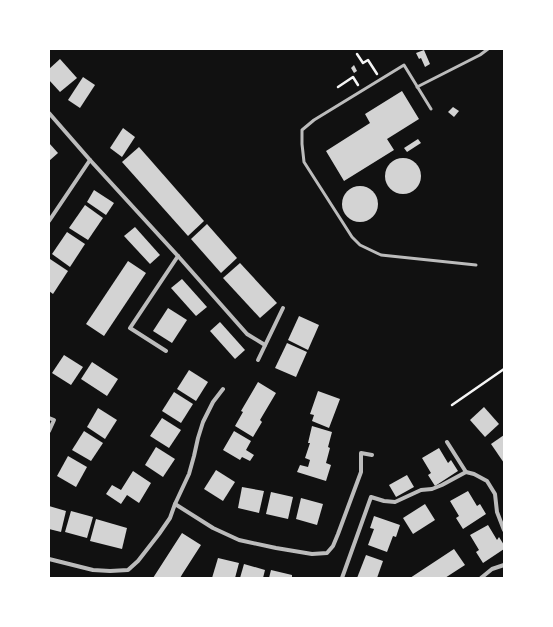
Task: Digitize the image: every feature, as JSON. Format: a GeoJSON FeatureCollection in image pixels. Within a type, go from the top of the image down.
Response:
{"type":"FeatureCollection","features":[{"type":"Feature","properties":{"kind":"street"},"geometry":{"type":"LineString","coordinates":[[49,113],[247,334],[265,345]]}},
{"type":"Feature","properties":{"kind":"street"},"geometry":{"type":"LineString","coordinates":[[49,221],[90,160]]}},
{"type":"Feature","properties":{"kind":"street"},"geometry":{"type":"LineString","coordinates":[[166,351],[130,328],[178,256]]}},
{"type":"Feature","properties":{"kind":"street"},"geometry":{"type":"LineString","coordinates":[[258,360],[283,308]]}},
{"type":"Feature","properties":{"kind":"street"},"geometry":{"type":"LineString","coordinates":[[49,559],[93,570],[110,571],[128,570],[138,561],[170,518],[188,474],[203,422],[213,402],[223,389]]}},
{"type":"Feature","properties":{"kind":"street"},"geometry":{"type":"LineString","coordinates":[[49,418],[54,420],[49,431]]}},
{"type":"Feature","properties":{"kind":"street"},"geometry":{"type":"LineString","coordinates":[[447,442],[466,472]]}},
{"type":"Feature","properties":{"kind":"street"},"geometry":{"type":"LineString","coordinates":[[175,504],[213,528],[239,540],[312,554],[327,553],[333,546],[361,472],[361,453],[372,455]]}},
{"type":"Feature","properties":{"kind":"street"},"geometry":{"type":"LineString","coordinates":[[342,578],[372,497],[395,502],[421,490],[432,489],[442,485],[466,472],[474,474],[487,481],[495,494],[497,512],[504,530]]}},
{"type":"Feature","properties":{"kind":"street"},"geometry":{"type":"LineString","coordinates":[[481,578],[492,569],[504,565]]}},
{"type":"Feature","properties":{"kind":"lane"},"geometry":{"type":"LineString","coordinates":[[418,87],[480,55],[488,49]]}},
{"type":"Feature","properties":{"kind":"lane"},"geometry":{"type":"LineString","coordinates":[[431,109],[404,65],[314,120],[302,130],[304,162],[352,237],[360,245],[381,255],[476,265]]}},
{"type":"Feature","properties":{"kind":"path"},"geometry":{"type":"LineString","coordinates":[[357,54],[363,63],[368,60],[380,79]]}},
{"type":"Feature","properties":{"kind":"path"},"geometry":{"type":"LineString","coordinates":[[338,87],[352,78]]}},
{"type":"Feature","properties":{"kind":"path"},"geometry":{"type":"LineString","coordinates":[[452,405],[504,369]]}},
{"type":"Feature","properties":{"kind":"building"},"geometry":{"type":"Polygon","coordinates":[[[424,50],[430,64],[425,67],[421,58],[419,59],[416,53],[424,50]]]}},
{"type":"Feature","properties":{"kind":"building"},"geometry":{"type":"Polygon","coordinates":[[[60,59],[77,78],[60,92],[49,80],[49,69],[60,59]]]}},
{"type":"Feature","properties":{"kind":"building"},"geometry":{"type":"Polygon","coordinates":[[[354,65],[357,71],[354,73],[351,68],[354,65]]]}},
{"type":"Feature","properties":{"kind":"building"},"geometry":{"type":"Polygon","coordinates":[[[83,77],[95,85],[80,108],[68,100],[83,77]]]}},
{"type":"Feature","properties":{"kind":"building"},"geometry":{"type":"Polygon","coordinates":[[[402,91],[419,119],[387,139],[394,150],[344,181],[326,151],[370,123],[365,114],[402,91]]]}},
{"type":"Feature","properties":{"kind":"building"},"geometry":{"type":"Polygon","coordinates":[[[453,107],[459,111],[454,117],[448,112],[453,107]]]}},
{"type":"Feature","properties":{"kind":"building"},"geometry":{"type":"Polygon","coordinates":[[[123,128],[135,137],[122,157],[110,148],[123,128]]]}},
{"type":"Feature","properties":{"kind":"building"},"geometry":{"type":"Polygon","coordinates":[[[418,139],[421,143],[407,152],[404,148],[418,139]]]}},
{"type":"Feature","properties":{"kind":"building"},"geometry":{"type":"Polygon","coordinates":[[[49,143],[58,153],[49,161],[49,143]]]}},
{"type":"Feature","properties":{"kind":"building"},"geometry":{"type":"Polygon","coordinates":[[[139,147],[204,221],[188,236],[122,162],[139,147]]]}},
{"type":"Feature","properties":{"kind":"building"},"geometry":{"type":"Polygon","coordinates":[[[407,158],[416,163],[420,169],[420,183],[416,189],[407,194],[399,194],[390,189],[386,183],[385,172],[390,163],[396,159],[407,158]]]}},
{"type":"Feature","properties":{"kind":"building"},"geometry":{"type":"Polygon","coordinates":[[[364,186],[373,191],[377,197],[377,211],[373,217],[364,222],[356,222],[347,217],[343,211],[342,200],[347,191],[353,187],[364,186]]]}},
{"type":"Feature","properties":{"kind":"building"},"geometry":{"type":"Polygon","coordinates":[[[94,190],[114,203],[106,215],[87,202],[94,190]]]}},
{"type":"Feature","properties":{"kind":"building"},"geometry":{"type":"Polygon","coordinates":[[[85,205],[103,218],[88,240],[69,228],[85,205]]]}},
{"type":"Feature","properties":{"kind":"building"},"geometry":{"type":"Polygon","coordinates":[[[207,224],[237,258],[221,273],[191,239],[207,224]]]}},
{"type":"Feature","properties":{"kind":"building"},"geometry":{"type":"Polygon","coordinates":[[[135,227],[160,255],[150,264],[124,236],[135,227]]]}},
{"type":"Feature","properties":{"kind":"building"},"geometry":{"type":"Polygon","coordinates":[[[67,232],[85,244],[70,267],[52,254],[67,232]]]}},
{"type":"Feature","properties":{"kind":"building"},"geometry":{"type":"Polygon","coordinates":[[[50,259],[68,271],[53,294],[49,291],[50,259]]]}},
{"type":"Feature","properties":{"kind":"building"},"geometry":{"type":"Polygon","coordinates":[[[128,261],[146,273],[104,336],[86,324],[128,261]]]}},
{"type":"Feature","properties":{"kind":"building"},"geometry":{"type":"Polygon","coordinates":[[[240,263],[277,303],[260,318],[223,278],[240,263]]]}},
{"type":"Feature","properties":{"kind":"building"},"geometry":{"type":"Polygon","coordinates":[[[182,279],[207,307],[196,316],[171,288],[182,279]]]}},
{"type":"Feature","properties":{"kind":"building"},"geometry":{"type":"Polygon","coordinates":[[[168,308],[187,320],[172,343],[153,331],[168,308]]]}},
{"type":"Feature","properties":{"kind":"building"},"geometry":{"type":"Polygon","coordinates":[[[299,316],[319,325],[308,350],[288,340],[299,316]]]}},
{"type":"Feature","properties":{"kind":"building"},"geometry":{"type":"Polygon","coordinates":[[[220,322],[245,350],[235,359],[210,331],[220,322]]]}},
{"type":"Feature","properties":{"kind":"building"},"geometry":{"type":"Polygon","coordinates":[[[287,343],[307,352],[296,377],[275,368],[287,343]]]}},
{"type":"Feature","properties":{"kind":"building"},"geometry":{"type":"Polygon","coordinates":[[[64,355],[83,367],[71,385],[52,373],[64,355]]]}},
{"type":"Feature","properties":{"kind":"building"},"geometry":{"type":"Polygon","coordinates":[[[92,362],[118,379],[107,396],[81,379],[92,362]]]}},
{"type":"Feature","properties":{"kind":"building"},"geometry":{"type":"Polygon","coordinates":[[[189,370],[208,382],[196,401],[177,389],[189,370]]]}},
{"type":"Feature","properties":{"kind":"building"},"geometry":{"type":"Polygon","coordinates":[[[258,382],[276,393],[260,420],[262,422],[253,437],[235,426],[243,412],[241,411],[258,382]]]}},
{"type":"Feature","properties":{"kind":"building"},"geometry":{"type":"Polygon","coordinates":[[[318,391],[340,399],[329,428],[312,421],[314,415],[310,414],[318,391]]]}},
{"type":"Feature","properties":{"kind":"building"},"geometry":{"type":"Polygon","coordinates":[[[174,392],[193,404],[181,423],[162,411],[174,392]]]}},
{"type":"Feature","properties":{"kind":"building"},"geometry":{"type":"Polygon","coordinates":[[[484,407],[499,424],[485,437],[470,420],[484,407]]]}},
{"type":"Feature","properties":{"kind":"building"},"geometry":{"type":"Polygon","coordinates":[[[98,408],[117,420],[105,439],[87,427],[98,408]]]}},
{"type":"Feature","properties":{"kind":"building"},"geometry":{"type":"Polygon","coordinates":[[[162,418],[181,430],[169,448],[150,436],[162,418]]]}},
{"type":"Feature","properties":{"kind":"building"},"geometry":{"type":"Polygon","coordinates":[[[312,426],[332,432],[326,463],[331,465],[326,481],[297,472],[300,465],[308,467],[310,460],[305,458],[310,443],[308,443],[312,426]]]}},
{"type":"Feature","properties":{"kind":"building"},"geometry":{"type":"Polygon","coordinates":[[[84,431],[103,443],[91,461],[72,450],[84,431]]]}},
{"type":"Feature","properties":{"kind":"building"},"geometry":{"type":"Polygon","coordinates":[[[234,431],[251,441],[246,450],[254,455],[250,461],[242,457],[240,460],[223,450],[234,431]]]}},
{"type":"Feature","properties":{"kind":"building"},"geometry":{"type":"Polygon","coordinates":[[[504,435],[504,463],[491,444],[504,435]]]}},
{"type":"Feature","properties":{"kind":"building"},"geometry":{"type":"Polygon","coordinates":[[[156,447],[175,459],[163,477],[145,465],[156,447]]]}},
{"type":"Feature","properties":{"kind":"building"},"geometry":{"type":"Polygon","coordinates":[[[439,448],[448,463],[451,460],[458,471],[435,486],[428,475],[431,473],[422,458],[439,448]]]}},
{"type":"Feature","properties":{"kind":"building"},"geometry":{"type":"Polygon","coordinates":[[[68,456],[87,467],[76,487],[57,476],[68,456]]]}},
{"type":"Feature","properties":{"kind":"building"},"geometry":{"type":"Polygon","coordinates":[[[216,470],[235,482],[223,501],[204,489],[216,470]]]}},
{"type":"Feature","properties":{"kind":"building"},"geometry":{"type":"Polygon","coordinates":[[[133,471],[151,483],[139,503],[127,495],[121,504],[106,494],[112,485],[121,490],[133,471]]]}},
{"type":"Feature","properties":{"kind":"building"},"geometry":{"type":"Polygon","coordinates":[[[407,475],[414,487],[396,497],[389,485],[407,475]]]}},
{"type":"Feature","properties":{"kind":"building"},"geometry":{"type":"Polygon","coordinates":[[[242,487],[264,491],[259,513],[238,508],[242,487]]]}},
{"type":"Feature","properties":{"kind":"building"},"geometry":{"type":"Polygon","coordinates":[[[468,491],[477,506],[480,504],[486,514],[463,529],[456,518],[459,516],[450,501],[468,491]]]}},
{"type":"Feature","properties":{"kind":"building"},"geometry":{"type":"Polygon","coordinates":[[[271,492],[293,497],[288,519],[266,514],[271,492]]]}},
{"type":"Feature","properties":{"kind":"building"},"geometry":{"type":"Polygon","coordinates":[[[301,498],[323,504],[317,525],[296,519],[301,498]]]}},
{"type":"Feature","properties":{"kind":"building"},"geometry":{"type":"Polygon","coordinates":[[[425,504],[435,520],[413,534],[403,518],[425,504]]]}},
{"type":"Feature","properties":{"kind":"building"},"geometry":{"type":"Polygon","coordinates":[[[49,506],[66,511],[61,532],[49,529],[49,506]]]}},
{"type":"Feature","properties":{"kind":"building"},"geometry":{"type":"Polygon","coordinates":[[[71,511],[93,517],[87,538],[65,532],[71,511]]]}},
{"type":"Feature","properties":{"kind":"building"},"geometry":{"type":"Polygon","coordinates":[[[374,516],[400,525],[396,537],[393,536],[387,552],[368,545],[374,529],[370,528],[374,516]]]}},
{"type":"Feature","properties":{"kind":"building"},"geometry":{"type":"Polygon","coordinates":[[[96,519],[127,528],[122,549],[90,541],[96,519]]]}},
{"type":"Feature","properties":{"kind":"building"},"geometry":{"type":"Polygon","coordinates":[[[488,525],[497,540],[499,537],[504,545],[504,549],[483,563],[476,552],[479,550],[470,535],[488,525]]]}},
{"type":"Feature","properties":{"kind":"building"},"geometry":{"type":"Polygon","coordinates":[[[182,533],[201,545],[180,578],[153,578],[182,533]]]}},
{"type":"Feature","properties":{"kind":"building"},"geometry":{"type":"Polygon","coordinates":[[[454,549],[465,565],[445,578],[410,578],[454,549]]]}},
{"type":"Feature","properties":{"kind":"building"},"geometry":{"type":"Polygon","coordinates":[[[366,555],[383,561],[377,578],[357,578],[366,555]]]}},
{"type":"Feature","properties":{"kind":"building"},"geometry":{"type":"Polygon","coordinates":[[[218,558],[239,563],[235,578],[212,578],[218,558]]]}},
{"type":"Feature","properties":{"kind":"building"},"geometry":{"type":"Polygon","coordinates":[[[244,564],[265,570],[263,578],[240,578],[244,564]]]}},
{"type":"Feature","properties":{"kind":"building"},"geometry":{"type":"Polygon","coordinates":[[[271,570],[292,575],[292,578],[269,578],[271,570]]]}}]}
